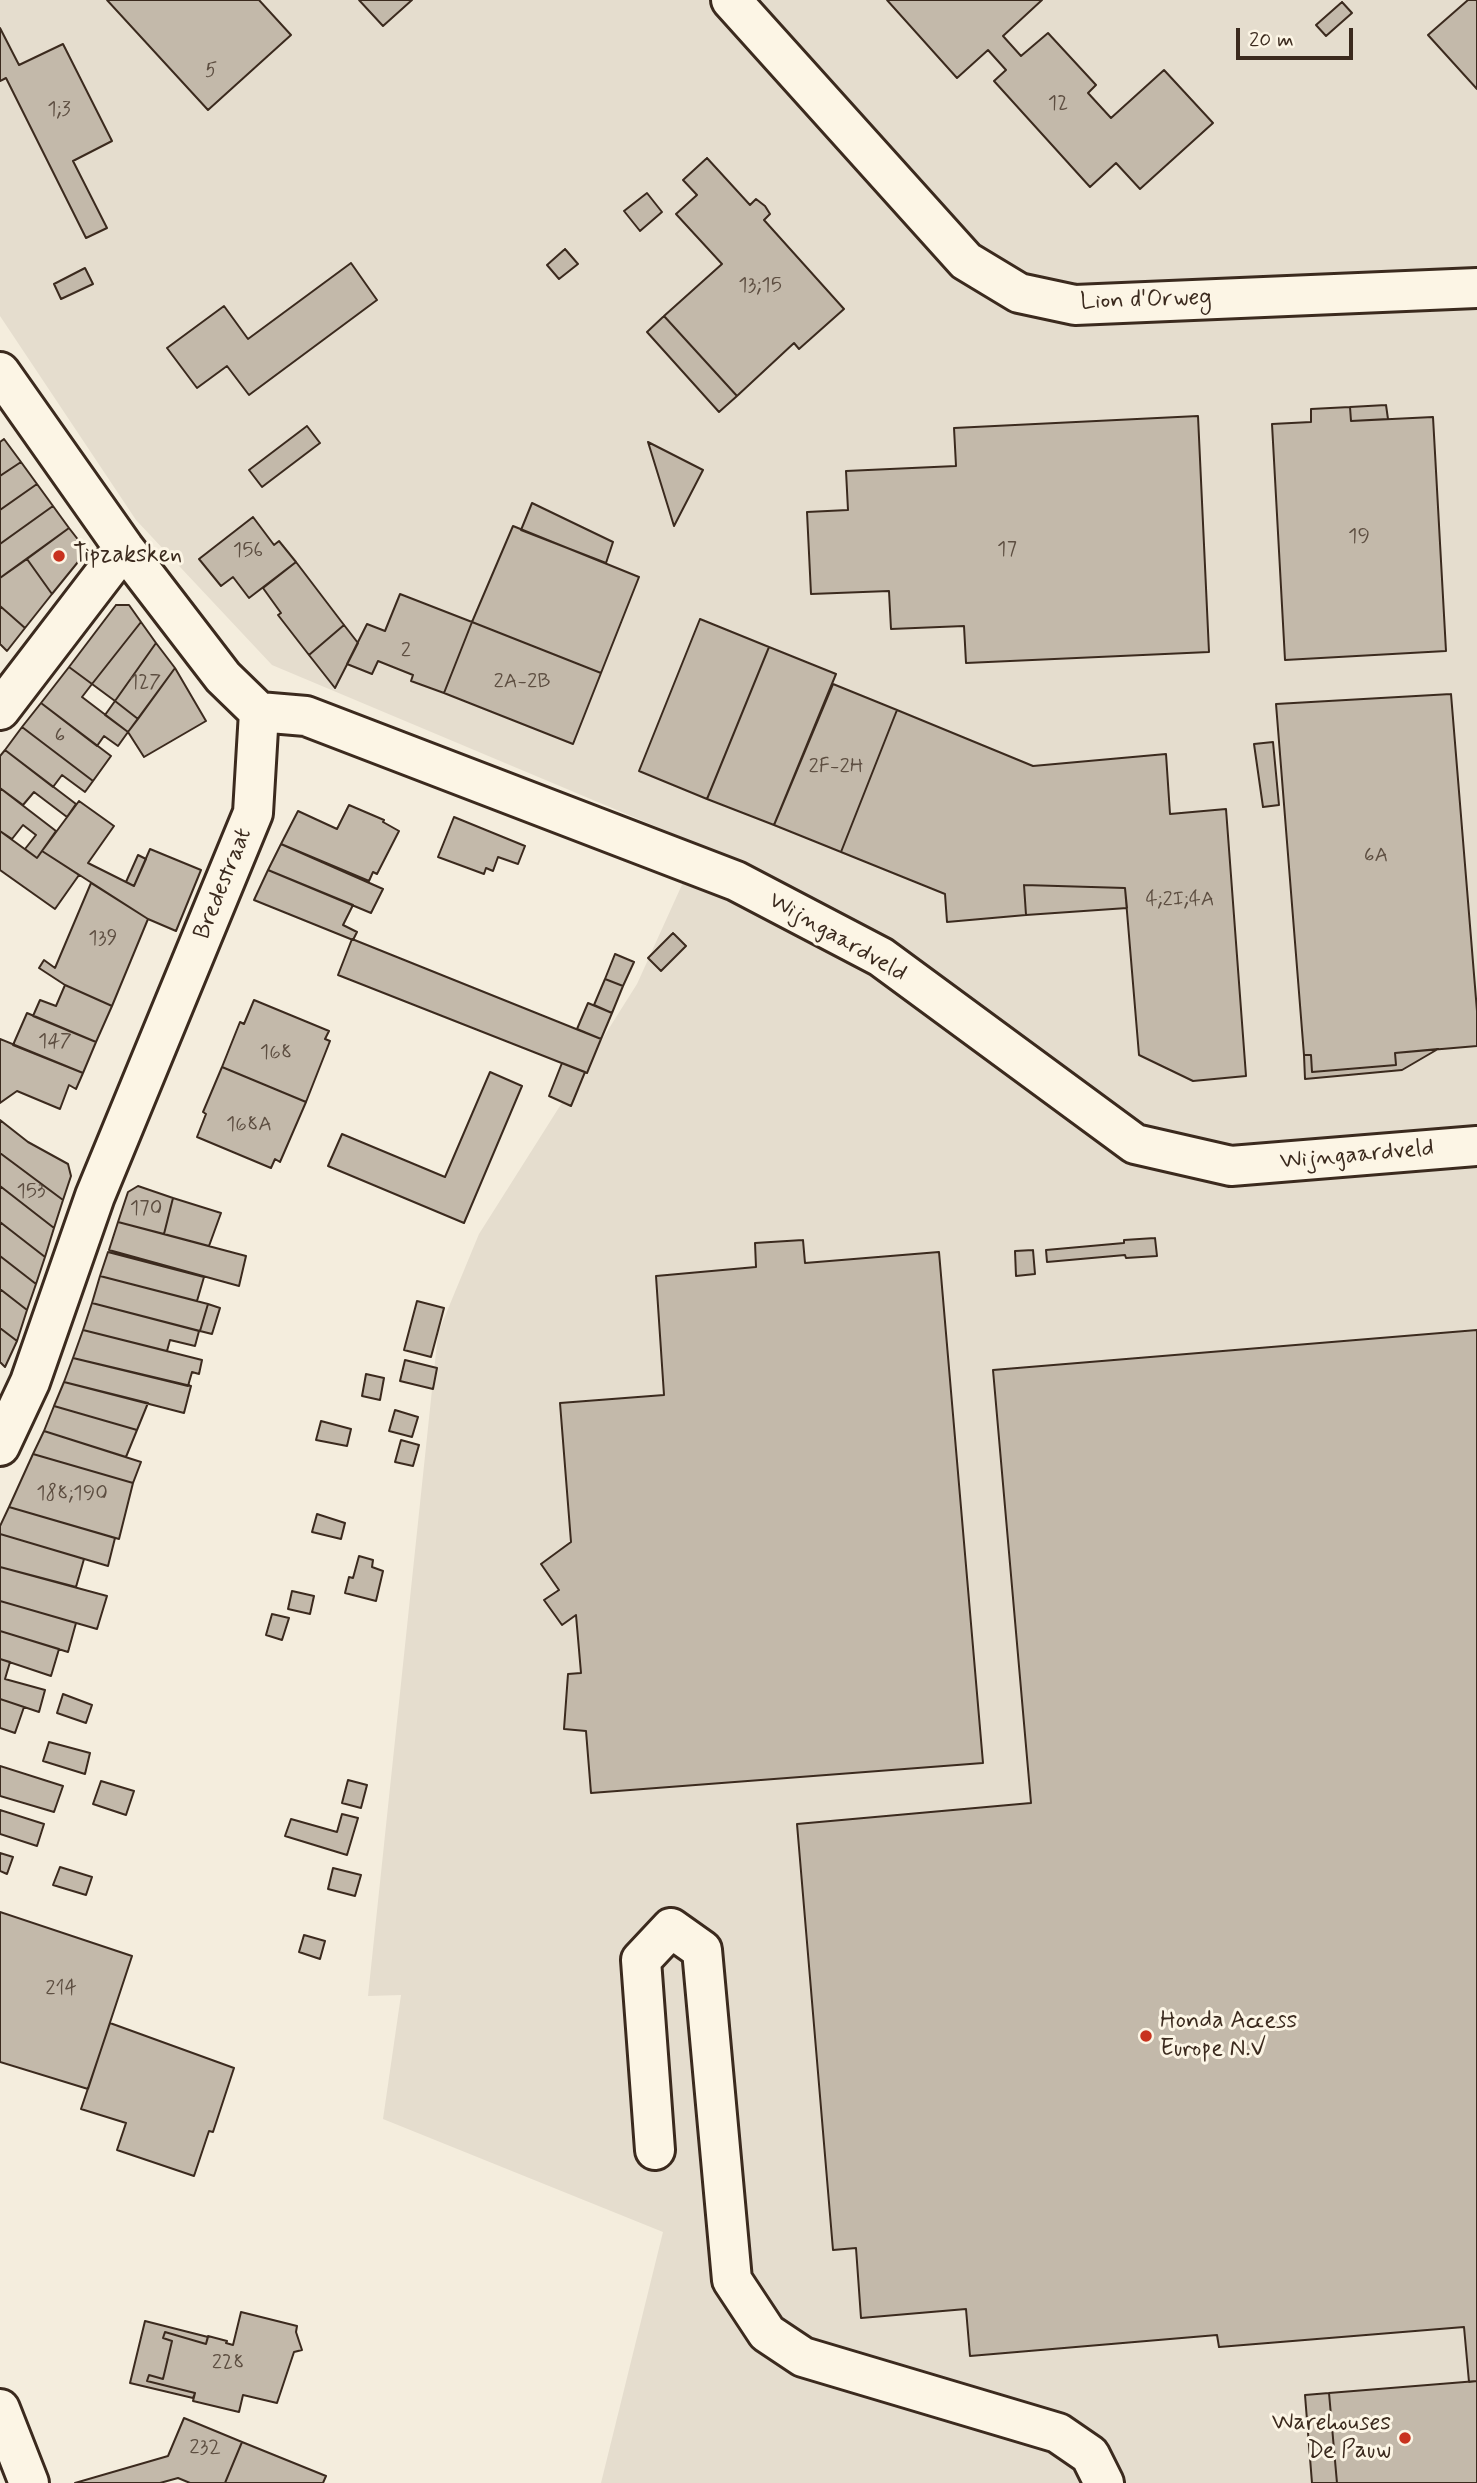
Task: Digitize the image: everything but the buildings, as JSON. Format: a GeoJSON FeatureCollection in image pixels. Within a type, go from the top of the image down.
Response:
{"type":"FeatureCollection","features":[{"type":"Feature","properties":{"kind":"street","name":"Lion d'Orweg"},"geometry":{"type":"LineString","coordinates":[[731,0],[966,261],[1019,293],[1075,305],[1477,288]]}},
{"type":"Feature","properties":{"kind":"street"},"geometry":{"type":"LineString","coordinates":[[0,372],[124,548],[223,677],[259,712]]}},
{"type":"Feature","properties":{"kind":"street"},"geometry":{"type":"LineString","coordinates":[[0,710],[124,548]]}},
{"type":"Feature","properties":{"kind":"street","name":"Wijngaardveld"},"geometry":{"type":"LineString","coordinates":[[259,712],[306,716],[736,881],[881,957],[1135,1144],[1231,1166],[1477,1146]]}},
{"type":"Feature","properties":{"kind":"street","name":"Bredestraat"},"geometry":{"type":"LineString","coordinates":[[0,1446],[30,1382],[94,1196],[253,813],[259,712]]}},
{"type":"Feature","properties":{"kind":"street"},"geometry":{"type":"LineString","coordinates":[[655,2150],[641,1960],[671,1928],[702,1950],[732,2280],[767,2333],[803,2357],[1058,2433],[1090,2455],[1104,2483]]}},
{"type":"Feature","properties":{"kind":"street"},"geometry":{"type":"LineString","coordinates":[[0,2409],[29,2483]]}},
{"type":"Feature","properties":{"kind":"shaded area"},"geometry":{"type":"Polygon","coordinates":[[[0,0],[1477,0],[1477,2483],[601,2483],[663,2232],[383,2119],[401,1995],[368,1996],[438,1333],[479,1234],[637,984],[700,845],[272,665],[136,520],[0,316],[0,0]]]}},
{"type":"Feature","properties":{"kind":"place","name":"Tipzaksken"},"geometry":{"type":"Point","coordinates":[59,556]}},
{"type":"Feature","properties":{"kind":"place","name":"Honda Access Europe N.V"},"geometry":{"type":"Point","coordinates":[1146,2036]}},
{"type":"Feature","properties":{"kind":"place","name":"Warehouses De Pauw"},"geometry":{"type":"Point","coordinates":[1405,2438]}}]}
